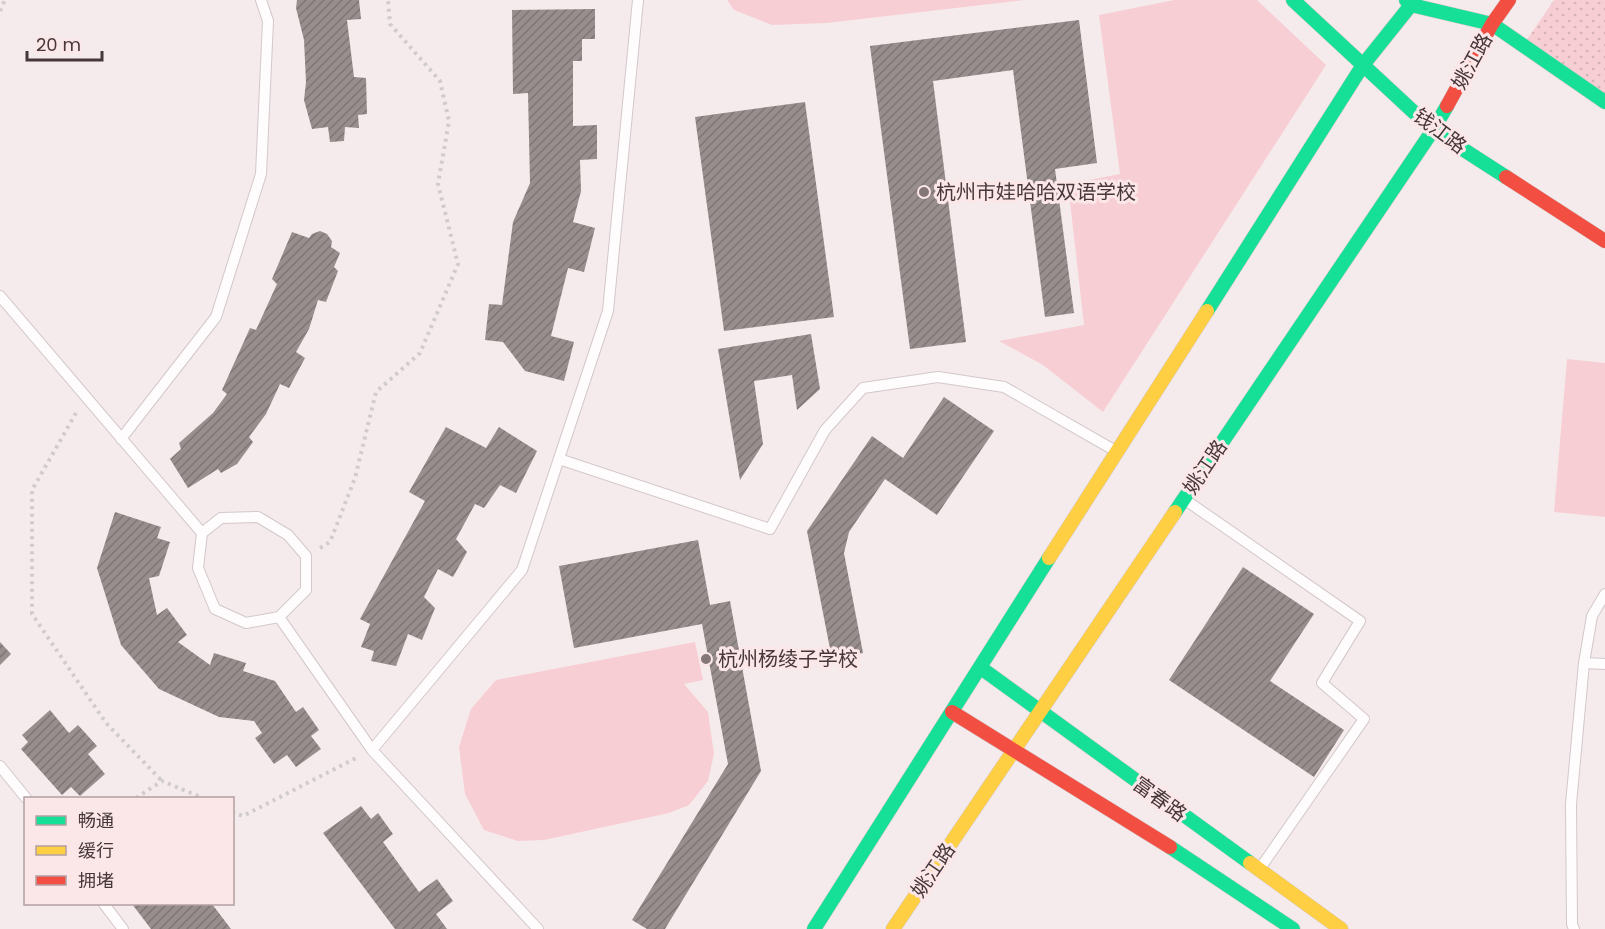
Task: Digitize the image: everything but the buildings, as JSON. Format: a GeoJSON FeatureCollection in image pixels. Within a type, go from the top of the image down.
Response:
{"type":"FeatureCollection","features":[{"type":"Feature","properties":{"kind":"street","name":"钱江路"},"geometry":{"type":"LineString","coordinates":[[1293,0],[1433,130],[1605,241]]}},
{"type":"Feature","properties":{"kind":"street","name":"姚江路"},"geometry":{"type":"LineString","coordinates":[[893,929],[1433,130],[1492,24],[1509,0]]}},
{"type":"Feature","properties":{"kind":"street"},"geometry":{"type":"LineString","coordinates":[[814,929],[1363,65],[1410,2],[1492,24],[1605,102]]}},
{"type":"Feature","properties":{"kind":"street","name":"富春路"},"geometry":{"type":"LineString","coordinates":[[981,668],[1341,929]]}},
{"type":"Feature","properties":{"kind":"street","name":"富春路"},"geometry":{"type":"LineString","coordinates":[[952,712],[1012,753],[1247,896],[1293,929]]}},
{"type":"Feature","properties":{"kind":"lane"},"geometry":{"type":"LineString","coordinates":[[121,439],[216,317],[261,174],[268,21],[261,0]]}},
{"type":"Feature","properties":{"kind":"lane"},"geometry":{"type":"LineString","coordinates":[[372,750],[522,570],[608,311],[638,0]]}},
{"type":"Feature","properties":{"kind":"lane"},"geometry":{"type":"LineString","coordinates":[[0,296],[202,533]]}},
{"type":"Feature","properties":{"kind":"lane"},"geometry":{"type":"LineString","coordinates":[[559,459],[770,529],[825,430],[862,388],[938,377],[1004,387],[1118,453]]}},
{"type":"Feature","properties":{"kind":"lane"},"geometry":{"type":"LineString","coordinates":[[1184,499],[1360,621],[1322,683],[1364,719],[1258,870]]}},
{"type":"Feature","properties":{"kind":"lane"},"geometry":{"type":"LineString","coordinates":[[258,517],[288,535],[306,556],[306,590],[279,617],[246,623],[215,609],[198,568],[202,533],[221,518],[258,517]]}},
{"type":"Feature","properties":{"kind":"lane"},"geometry":{"type":"LineString","coordinates":[[1574,929],[1572,924],[1570,804],[1584,663],[1592,616],[1605,594]]}},
{"type":"Feature","properties":{"kind":"lane"},"geometry":{"type":"LineString","coordinates":[[279,617],[372,750],[538,929]]}},
{"type":"Feature","properties":{"kind":"lane"},"geometry":{"type":"LineString","coordinates":[[1584,663],[1605,664]]}},
{"type":"Feature","properties":{"kind":"lane"},"geometry":{"type":"LineString","coordinates":[[0,766],[25,797]]}},
{"type":"Feature","properties":{"kind":"lane"},"geometry":{"type":"LineString","coordinates":[[105,905],[123,929]]}},
{"type":"Feature","properties":{"kind":"path"},"geometry":{"type":"LineString","coordinates":[[0,11],[4,0]]}},
{"type":"Feature","properties":{"kind":"path"},"geometry":{"type":"LineString","coordinates":[[306,556],[330,542],[355,477],[376,392],[420,353],[458,264],[438,184],[448,121],[440,81],[390,24],[388,0]]}},
{"type":"Feature","properties":{"kind":"path"},"geometry":{"type":"LineString","coordinates":[[85,396],[32,490],[32,614],[106,723],[162,781],[201,797]]}},
{"type":"Feature","properties":{"kind":"path"},"geometry":{"type":"LineString","coordinates":[[234,813],[243,816],[372,750]]}},
{"type":"Feature","properties":{"kind":"path"},"geometry":{"type":"LineString","coordinates":[[138,797],[162,781]]}},
{"type":"Feature","properties":{"kind":"shaded area"},"geometry":{"type":"Polygon","coordinates":[[[727,0],[1024,0],[827,23],[772,25],[734,10],[727,0]]]}},
{"type":"Feature","properties":{"kind":"shaded area"},"geometry":{"type":"Polygon","coordinates":[[[1174,0],[1257,0],[1326,65],[1103,412],[1043,365],[999,341],[1084,325],[1068,184],[1120,174],[1099,15],[1174,0]]]}},
{"type":"Feature","properties":{"kind":"shaded area"},"geometry":{"type":"Polygon","coordinates":[[[1554,0],[1605,0],[1605,98],[1524,44],[1554,0]]]}},
{"type":"Feature","properties":{"kind":"shaded area"},"geometry":{"type":"Polygon","coordinates":[[[1567,359],[1605,363],[1605,517],[1554,512],[1567,359]]]}},
{"type":"Feature","properties":{"kind":"shaded area"},"geometry":{"type":"Polygon","coordinates":[[[695,642],[703,680],[684,684],[708,712],[714,754],[708,781],[689,805],[669,813],[544,840],[518,841],[484,830],[465,794],[459,747],[471,709],[496,680],[695,642]]]}},
{"type":"Feature","properties":{"kind":"traffic: fast"},"geometry":{"type":"LineString","coordinates":[[1293,0],[1433,130],[1506,177]]}},
{"type":"Feature","properties":{"kind":"traffic: fast"},"geometry":{"type":"LineString","coordinates":[[1406,0],[1411,5],[1492,24],[1605,102]]}},
{"type":"Feature","properties":{"kind":"traffic: fast"},"geometry":{"type":"LineString","coordinates":[[1207,311],[1363,65],[1415,0]]}},
{"type":"Feature","properties":{"kind":"traffic: fast"},"geometry":{"type":"LineString","coordinates":[[1175,512],[1447,106]]}},
{"type":"Feature","properties":{"kind":"traffic: fast"},"geometry":{"type":"LineString","coordinates":[[814,929],[1049,558]]}},
{"type":"Feature","properties":{"kind":"traffic: fast"},"geometry":{"type":"LineString","coordinates":[[981,668],[1250,863]]}},
{"type":"Feature","properties":{"kind":"traffic: fast"},"geometry":{"type":"LineString","coordinates":[[1170,847],[1293,929]]}},
{"type":"Feature","properties":{"kind":"traffic: slow"},"geometry":{"type":"LineString","coordinates":[[1049,558],[1207,311]]}},
{"type":"Feature","properties":{"kind":"traffic: slow"},"geometry":{"type":"LineString","coordinates":[[893,929],[1175,512]]}},
{"type":"Feature","properties":{"kind":"traffic: slow"},"geometry":{"type":"LineString","coordinates":[[1250,863],[1341,929]]}},
{"type":"Feature","properties":{"kind":"traffic: jam"},"geometry":{"type":"LineString","coordinates":[[1447,106],[1492,24],[1509,0]]}},
{"type":"Feature","properties":{"kind":"traffic: jam"},"geometry":{"type":"LineString","coordinates":[[1506,177],[1605,241]]}},
{"type":"Feature","properties":{"kind":"traffic: jam"},"geometry":{"type":"LineString","coordinates":[[952,712],[1170,847]]}},
{"type":"Feature","properties":{"kind":"place","name":"杭州市娃哈哈双语学校"},"geometry":{"type":"Point","coordinates":[924,192]}},
{"type":"Feature","properties":{"kind":"place","name":"杭州杨绫子学校"},"geometry":{"type":"Point","coordinates":[706,659]}}]}
